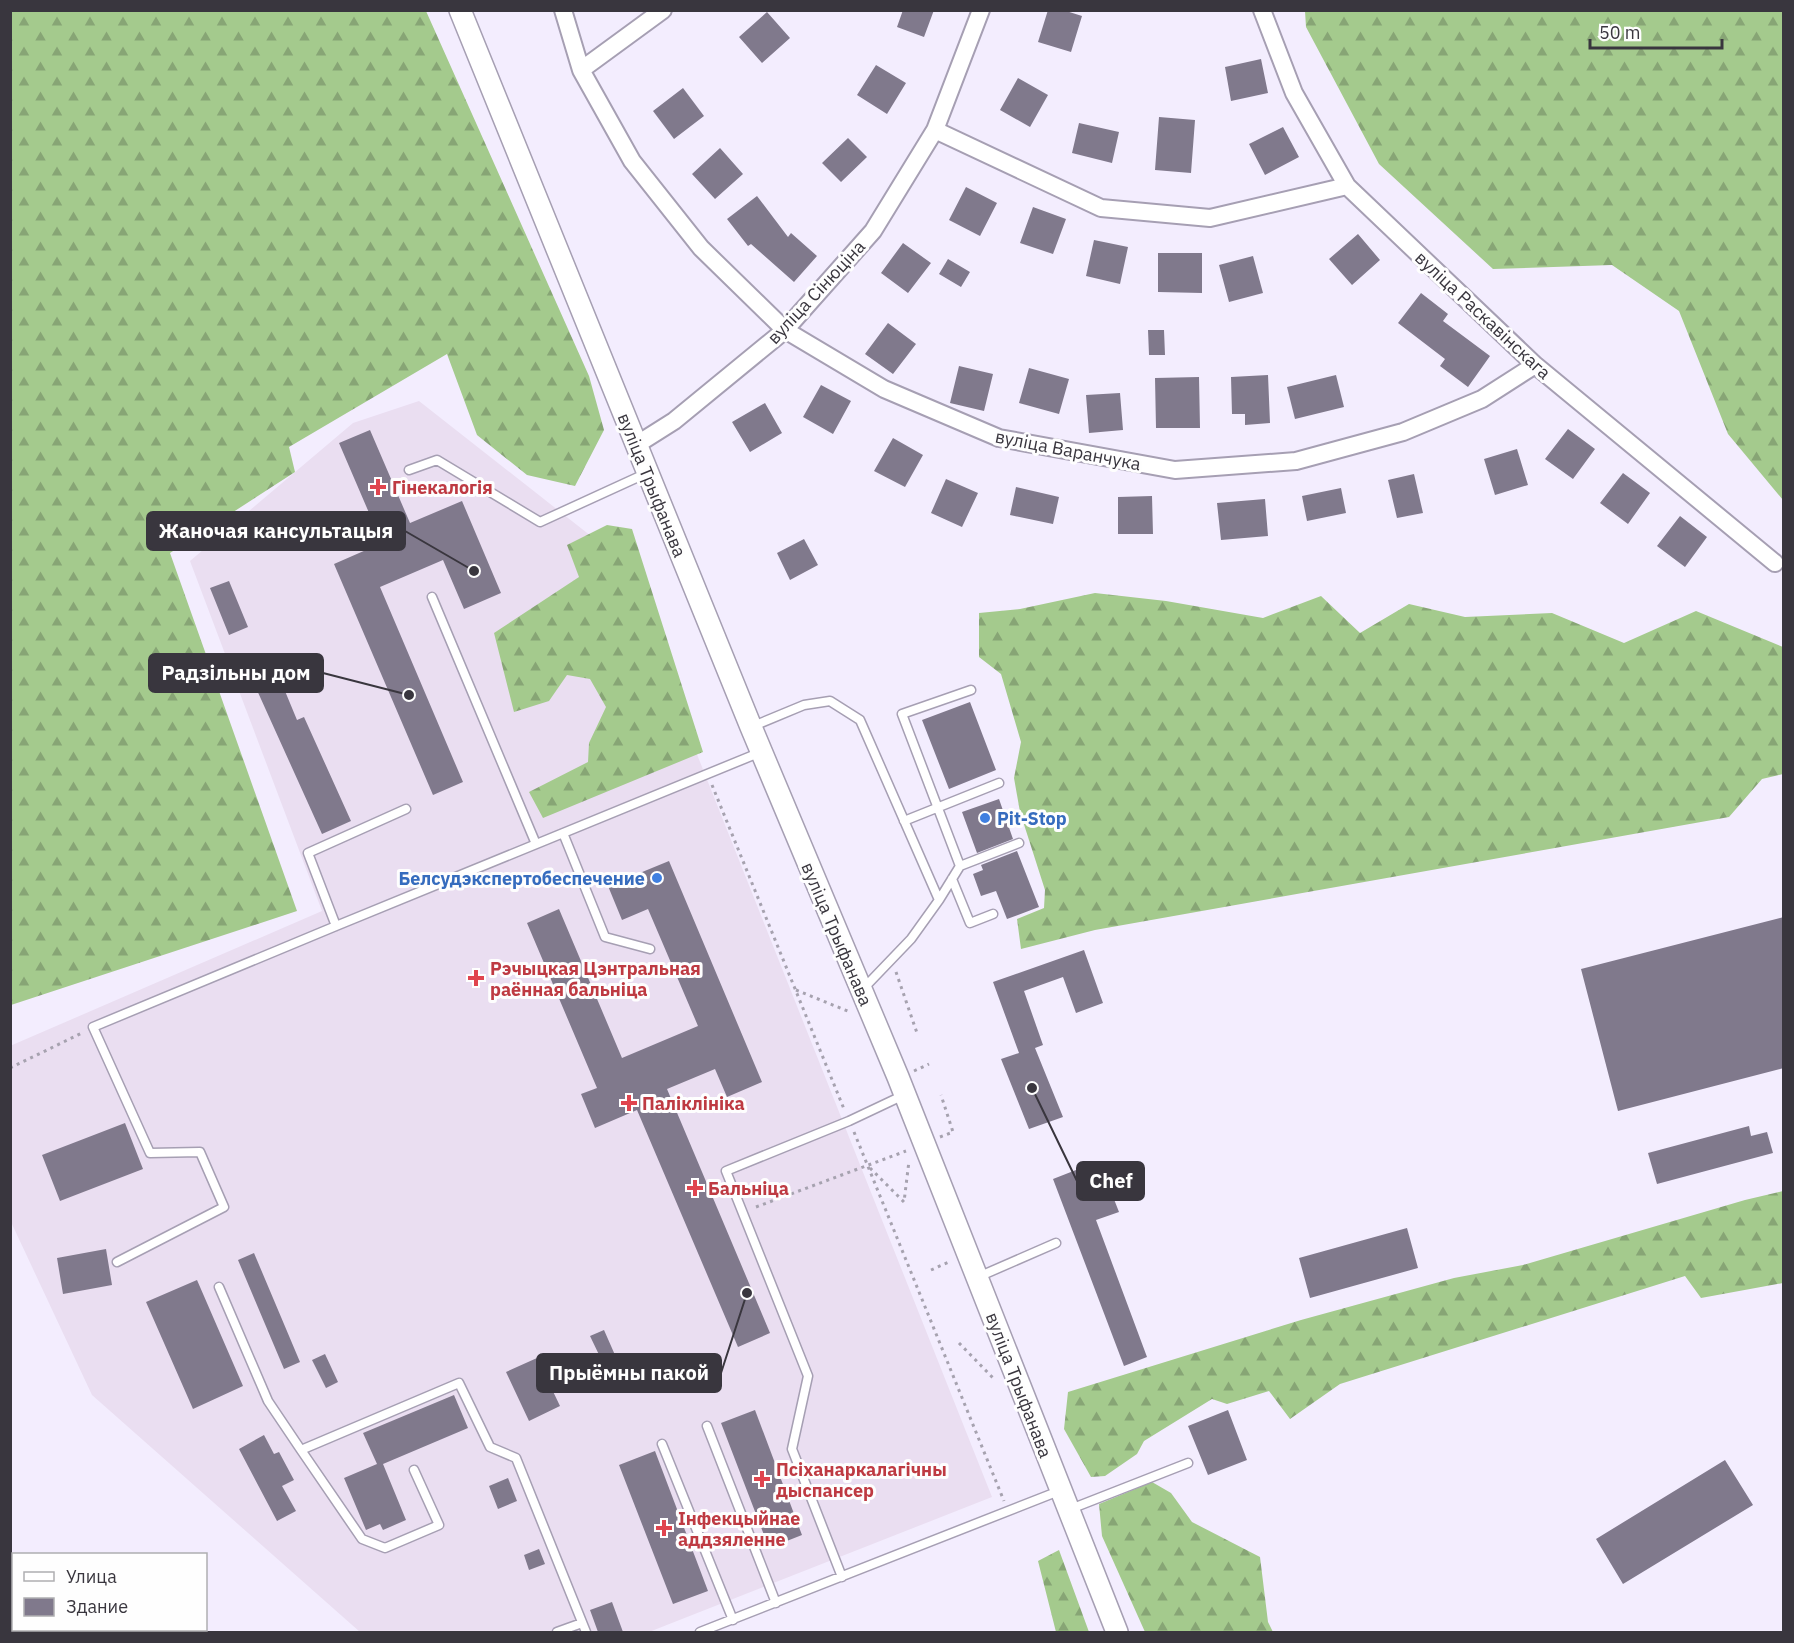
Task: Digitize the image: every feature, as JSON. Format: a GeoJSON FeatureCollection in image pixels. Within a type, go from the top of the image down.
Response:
{"type":"FeatureCollection","features":[{"type":"Feature","properties":{"kind":"street","name":"вуліца Трыфанава"},"geometry":{"type":"LineString","coordinates":[[460,10],[751,727],[925,1143],[1059,1491],[1117,1632]]}},
{"type":"Feature","properties":{"kind":"street","name":"вуліца Варанчука"},"geometry":{"type":"LineString","coordinates":[[563,10],[581,70],[632,161],[701,248],[785,330],[884,389],[999,438],[1175,470],[1296,461],[1404,432],[1482,399],[1535,365]]}},
{"type":"Feature","properties":{"kind":"street"},"geometry":{"type":"LineString","coordinates":[[581,70],[663,10]]}},
{"type":"Feature","properties":{"kind":"street","name":"вуліца Сінюціна"},"geometry":{"type":"LineString","coordinates":[[636,445],[674,421],[785,330],[873,231],[935,130],[981,10]]}},
{"type":"Feature","properties":{"kind":"street","name":"вуліца Раскавінскага"},"geometry":{"type":"LineString","coordinates":[[1262,10],[1294,93],[1347,186],[1535,365],[1775,563]]}},
{"type":"Feature","properties":{"kind":"street"},"geometry":{"type":"LineString","coordinates":[[935,130],[1101,208],[1210,218],[1347,186]]}},
{"type":"Feature","properties":{"kind":"lane"},"geometry":{"type":"LineString","coordinates":[[409,470],[437,460],[540,522],[648,473]]}},
{"type":"Feature","properties":{"kind":"lane"},"geometry":{"type":"LineString","coordinates":[[432,597],[536,844]]}},
{"type":"Feature","properties":{"kind":"lane"},"geometry":{"type":"LineString","coordinates":[[960,866],[902,714],[971,690]]}},
{"type":"Feature","properties":{"kind":"lane"},"geometry":{"type":"LineString","coordinates":[[751,727],[804,705],[830,701],[860,720],[939,900]]}},
{"type":"Feature","properties":{"kind":"lane"},"geometry":{"type":"LineString","coordinates":[[117,1262],[224,1207],[200,1152],[150,1153],[93,1028],[761,751]]}},
{"type":"Feature","properties":{"kind":"lane"},"geometry":{"type":"LineString","coordinates":[[904,821],[999,783]]}},
{"type":"Feature","properties":{"kind":"lane"},"geometry":{"type":"LineString","coordinates":[[336,926],[308,853],[406,809]]}},
{"type":"Feature","properties":{"kind":"lane"},"geometry":{"type":"LineString","coordinates":[[563,833],[604,937],[650,950]]}},
{"type":"Feature","properties":{"kind":"lane"},"geometry":{"type":"LineString","coordinates":[[861,992],[892,962],[939,900],[960,866],[1019,843]]}},
{"type":"Feature","properties":{"kind":"lane"},"geometry":{"type":"LineString","coordinates":[[952,879],[970,923],[993,914]]}},
{"type":"Feature","properties":{"kind":"lane"},"geometry":{"type":"LineString","coordinates":[[842,1577],[792,1449],[808,1376],[726,1171],[905,1094]]}},
{"type":"Feature","properties":{"kind":"lane"},"geometry":{"type":"LineString","coordinates":[[978,1277],[1056,1243]]}},
{"type":"Feature","properties":{"kind":"lane"},"geometry":{"type":"LineString","coordinates":[[219,1287],[268,1401],[362,1539],[385,1548],[439,1525],[414,1470]]}},
{"type":"Feature","properties":{"kind":"lane"},"geometry":{"type":"LineString","coordinates":[[301,1450],[459,1383],[490,1447],[516,1458],[586,1632]]}},
{"type":"Feature","properties":{"kind":"lane"},"geometry":{"type":"LineString","coordinates":[[707,1426],[776,1603]]}},
{"type":"Feature","properties":{"kind":"lane"},"geometry":{"type":"LineString","coordinates":[[662,1444],[733,1620]]}},
{"type":"Feature","properties":{"kind":"lane"},"geometry":{"type":"LineString","coordinates":[[1068,1510],[1188,1463]]}},
{"type":"Feature","properties":{"kind":"lane"},"geometry":{"type":"LineString","coordinates":[[700,1632],[1059,1491]]}},
{"type":"Feature","properties":{"kind":"lane"},"geometry":{"type":"LineString","coordinates":[[557,1632],[582,1623]]}},
{"type":"Feature","properties":{"kind":"path"},"geometry":{"type":"LineString","coordinates":[[707,774],[1008,1511]]}},
{"type":"Feature","properties":{"kind":"path"},"geometry":{"type":"LineString","coordinates":[[892,962],[917,1034]]}},
{"type":"Feature","properties":{"kind":"path"},"geometry":{"type":"LineString","coordinates":[[10,1068],[93,1028]]}},
{"type":"Feature","properties":{"kind":"path"},"geometry":{"type":"LineString","coordinates":[[756,1207],[953,1132],[941,1095]]}},
{"type":"Feature","properties":{"kind":"shaded area","name":"Рэчыцкая Цэнтральная раённая бальніца"},"geometry":{"type":"Polygon","coordinates":[[[419,401],[619,558],[992,1497],[649,1632],[360,1632],[92,1395],[11,1222],[10,1046],[322,911],[190,561],[353,423],[419,401]]]}},
{"type":"Feature","properties":{"kind":"green space"},"geometry":{"type":"Polygon","coordinates":[[[10,11],[426,11],[589,376],[604,430],[575,486],[527,475],[477,435],[447,354],[289,447],[295,472],[170,553],[297,911],[11,1005],[10,11]]]}},
{"type":"Feature","properties":{"kind":"green space"},"geometry":{"type":"Polygon","coordinates":[[[1305,11],[1783,11],[1783,500],[1728,434],[1679,311],[1612,265],[1493,269],[1379,164],[1306,27],[1305,11]]]}},
{"type":"Feature","properties":{"kind":"green space"},"geometry":{"type":"Polygon","coordinates":[[[607,525],[632,529],[703,752],[543,818],[529,792],[588,762],[589,743],[606,707],[590,679],[567,675],[549,701],[514,712],[494,633],[579,577],[567,545],[607,525]]]}},
{"type":"Feature","properties":{"kind":"green space"},"geometry":{"type":"Polygon","coordinates":[[[1095,593],[1166,601],[1263,618],[1321,596],[1360,633],[1409,604],[1465,617],[1552,613],[1624,643],[1696,611],[1783,647],[1783,774],[1762,779],[1729,817],[1095,930],[1021,949],[1017,919],[1044,908],[1045,890],[1020,812],[1014,778],[1021,742],[1001,674],[979,657],[979,613],[1020,609],[1095,593]]]}},
{"type":"Feature","properties":{"kind":"green space"},"geometry":{"type":"Polygon","coordinates":[[[1783,1191],[1783,1283],[1701,1298],[1685,1276],[1340,1384],[1290,1419],[1269,1391],[1227,1404],[1212,1399],[1144,1441],[1137,1454],[1105,1476],[1091,1477],[1064,1429],[1068,1392],[1301,1320],[1454,1278],[1523,1265],[1783,1191]]]}},
{"type":"Feature","properties":{"kind":"green space"},"geometry":{"type":"Polygon","coordinates":[[[1152,1482],[1171,1493],[1192,1522],[1260,1557],[1268,1622],[1273,1632],[1145,1632],[1102,1536],[1099,1504],[1152,1482]]]}},
{"type":"Feature","properties":{"kind":"green space"},"geometry":{"type":"Polygon","coordinates":[[[1059,1550],[1089,1632],[1056,1632],[1038,1561],[1059,1550]]]}},
{"type":"Feature","properties":{"kind":"building"},"geometry":{"type":"Polygon","coordinates":[[[903,10],[934,10],[924,37],[897,27],[903,10]]]}},
{"type":"Feature","properties":{"kind":"building"},"geometry":{"type":"Polygon","coordinates":[[[1048,10],[1063,10],[1082,16],[1071,52],[1038,42],[1048,10]]]}},
{"type":"Feature","properties":{"kind":"building"},"geometry":{"type":"Polygon","coordinates":[[[767,12],[790,38],[762,63],[739,37],[767,12]]]}},
{"type":"Feature","properties":{"kind":"building"},"geometry":{"type":"Polygon","coordinates":[[[1261,59],[1268,93],[1231,101],[1225,67],[1261,59]]]}},
{"type":"Feature","properties":{"kind":"building"},"geometry":{"type":"Polygon","coordinates":[[[876,65],[906,83],[887,114],[857,95],[876,65]]]}},
{"type":"Feature","properties":{"kind":"building"},"geometry":{"type":"Polygon","coordinates":[[[1018,78],[1048,95],[1030,127],[1000,110],[1018,78]]]}},
{"type":"Feature","properties":{"kind":"building"},"geometry":{"type":"Polygon","coordinates":[[[683,88],[704,116],[674,139],[653,111],[683,88]]]}},
{"type":"Feature","properties":{"kind":"building"},"geometry":{"type":"Polygon","coordinates":[[[1159,117],[1195,120],[1191,173],[1155,170],[1159,117]]]}},
{"type":"Feature","properties":{"kind":"building"},"geometry":{"type":"Polygon","coordinates":[[[1079,123],[1119,132],[1112,163],[1072,153],[1079,123]]]}},
{"type":"Feature","properties":{"kind":"building"},"geometry":{"type":"Polygon","coordinates":[[[1283,127],[1299,157],[1265,175],[1249,144],[1283,127]]]}},
{"type":"Feature","properties":{"kind":"building"},"geometry":{"type":"Polygon","coordinates":[[[848,138],[867,157],[841,182],[822,163],[848,138]]]}},
{"type":"Feature","properties":{"kind":"building"},"geometry":{"type":"Polygon","coordinates":[[[720,148],[743,174],[715,199],[692,174],[720,148]]]}},
{"type":"Feature","properties":{"kind":"building"},"geometry":{"type":"Polygon","coordinates":[[[966,187],[997,203],[980,236],[949,220],[966,187]]]}},
{"type":"Feature","properties":{"kind":"building"},"geometry":{"type":"Polygon","coordinates":[[[757,196],[788,237],[791,233],[817,256],[794,282],[751,244],[748,246],[727,219],[757,196]]]}},
{"type":"Feature","properties":{"kind":"building"},"geometry":{"type":"Polygon","coordinates":[[[1033,207],[1066,219],[1053,254],[1020,243],[1033,207]]]}},
{"type":"Feature","properties":{"kind":"building"},"geometry":{"type":"Polygon","coordinates":[[[1358,234],[1380,260],[1352,285],[1329,259],[1358,234]]]}},
{"type":"Feature","properties":{"kind":"building"},"geometry":{"type":"Polygon","coordinates":[[[1094,240],[1128,247],[1120,284],[1086,276],[1094,240]]]}},
{"type":"Feature","properties":{"kind":"building"},"geometry":{"type":"Polygon","coordinates":[[[903,243],[931,263],[908,293],[881,273],[903,243]]]}},
{"type":"Feature","properties":{"kind":"building"},"geometry":{"type":"Polygon","coordinates":[[[1158,253],[1202,253],[1202,293],[1158,292],[1158,253]]]}},
{"type":"Feature","properties":{"kind":"building"},"geometry":{"type":"Polygon","coordinates":[[[1253,256],[1263,293],[1229,302],[1219,265],[1253,256]]]}},
{"type":"Feature","properties":{"kind":"building"},"geometry":{"type":"Polygon","coordinates":[[[948,259],[970,272],[961,287],[939,274],[948,259]]]}},
{"type":"Feature","properties":{"kind":"building"},"geometry":{"type":"Polygon","coordinates":[[[1421,293],[1448,314],[1443,321],[1490,356],[1468,387],[1440,366],[1445,359],[1398,323],[1421,293]]]}},
{"type":"Feature","properties":{"kind":"building"},"geometry":{"type":"Polygon","coordinates":[[[888,323],[916,344],[893,374],[865,354],[888,323]]]}},
{"type":"Feature","properties":{"kind":"building"},"geometry":{"type":"Polygon","coordinates":[[[1148,330],[1164,330],[1165,355],[1149,355],[1148,330]]]}},
{"type":"Feature","properties":{"kind":"building"},"geometry":{"type":"Polygon","coordinates":[[[959,366],[993,374],[984,411],[950,403],[959,366]]]}},
{"type":"Feature","properties":{"kind":"building"},"geometry":{"type":"Polygon","coordinates":[[[1029,368],[1069,379],[1059,414],[1019,403],[1029,368]]]}},
{"type":"Feature","properties":{"kind":"building"},"geometry":{"type":"Polygon","coordinates":[[[1268,375],[1270,423],[1245,425],[1245,414],[1232,414],[1231,377],[1268,375]]]}},
{"type":"Feature","properties":{"kind":"building"},"geometry":{"type":"Polygon","coordinates":[[[1336,375],[1344,407],[1295,419],[1287,387],[1336,375]]]}},
{"type":"Feature","properties":{"kind":"building"},"geometry":{"type":"Polygon","coordinates":[[[1199,377],[1200,428],[1156,428],[1155,378],[1199,377]]]}},
{"type":"Feature","properties":{"kind":"building"},"geometry":{"type":"Polygon","coordinates":[[[821,385],[851,401],[833,434],[803,417],[821,385]]]}},
{"type":"Feature","properties":{"kind":"building"},"geometry":{"type":"Polygon","coordinates":[[[1120,393],[1123,430],[1089,433],[1086,395],[1120,393]]]}},
{"type":"Feature","properties":{"kind":"building"},"geometry":{"type":"Polygon","coordinates":[[[765,403],[782,433],[750,452],[732,422],[765,403]]]}},
{"type":"Feature","properties":{"kind":"building"},"geometry":{"type":"Polygon","coordinates":[[[1568,429],[1595,449],[1573,479],[1545,459],[1568,429]]]}},
{"type":"Feature","properties":{"kind":"building"},"geometry":{"type":"Polygon","coordinates":[[[370,430],[410,523],[462,501],[501,593],[464,609],[443,560],[380,587],[463,782],[433,795],[334,564],[382,543],[339,443],[370,430]]]}},
{"type":"Feature","properties":{"kind":"building"},"geometry":{"type":"Polygon","coordinates":[[[893,438],[923,455],[905,487],[874,471],[893,438]]]}},
{"type":"Feature","properties":{"kind":"building"},"geometry":{"type":"Polygon","coordinates":[[[1517,449],[1528,485],[1495,495],[1484,459],[1517,449]]]}},
{"type":"Feature","properties":{"kind":"building"},"geometry":{"type":"Polygon","coordinates":[[[1623,473],[1650,493],[1628,524],[1600,503],[1623,473]]]}},
{"type":"Feature","properties":{"kind":"building"},"geometry":{"type":"Polygon","coordinates":[[[1414,474],[1423,513],[1397,518],[1388,480],[1414,474]]]}},
{"type":"Feature","properties":{"kind":"building"},"geometry":{"type":"Polygon","coordinates":[[[946,479],[978,493],[962,527],[931,513],[946,479]]]}},
{"type":"Feature","properties":{"kind":"building"},"geometry":{"type":"Polygon","coordinates":[[[1016,487],[1059,497],[1053,524],[1010,515],[1016,487]]]}},
{"type":"Feature","properties":{"kind":"building"},"geometry":{"type":"Polygon","coordinates":[[[1341,488],[1346,513],[1307,521],[1302,496],[1341,488]]]}},
{"type":"Feature","properties":{"kind":"building"},"geometry":{"type":"Polygon","coordinates":[[[1152,496],[1153,534],[1118,534],[1118,497],[1152,496]]]}},
{"type":"Feature","properties":{"kind":"building"},"geometry":{"type":"Polygon","coordinates":[[[1265,499],[1268,536],[1221,540],[1217,503],[1265,499]]]}},
{"type":"Feature","properties":{"kind":"building"},"geometry":{"type":"Polygon","coordinates":[[[1680,516],[1707,537],[1685,567],[1657,546],[1680,516]]]}},
{"type":"Feature","properties":{"kind":"building"},"geometry":{"type":"Polygon","coordinates":[[[804,539],[818,565],[790,580],[777,553],[804,539]]]}},
{"type":"Feature","properties":{"kind":"building"},"geometry":{"type":"Polygon","coordinates":[[[229,581],[248,627],[229,635],[210,588],[229,581]]]}},
{"type":"Feature","properties":{"kind":"building"},"geometry":{"type":"Polygon","coordinates":[[[280,679],[297,720],[304,717],[351,821],[322,834],[256,688],[280,679]]]}},
{"type":"Feature","properties":{"kind":"building"},"geometry":{"type":"Polygon","coordinates":[[[970,702],[996,770],[949,789],[922,720],[970,702]]]}},
{"type":"Feature","properties":{"kind":"building","name":"Pit-Stop"},"geometry":{"type":"Polygon","coordinates":[[[999,799],[1013,839],[977,853],[962,812],[999,799]]]}},
{"type":"Feature","properties":{"kind":"building"},"geometry":{"type":"Polygon","coordinates":[[[1017,851],[1039,907],[1007,919],[996,891],[981,896],[973,874],[983,870],[981,865],[1017,851]]]}},
{"type":"Feature","properties":{"kind":"building","name":"Паліклініка"},"geometry":{"type":"Polygon","coordinates":[[[669,861],[762,1082],[727,1097],[715,1069],[667,1089],[770,1333],[738,1347],[637,1110],[595,1128],[581,1094],[597,1088],[527,923],[559,909],[622,1058],[698,1026],[648,909],[622,920],[608,886],[669,861]]]}},
{"type":"Feature","properties":{"kind":"building"},"geometry":{"type":"Polygon","coordinates":[[[1784,917],[1784,1068],[1618,1111],[1581,969],[1784,917]]]}},
{"type":"Feature","properties":{"kind":"building"},"geometry":{"type":"Polygon","coordinates":[[[1084,950],[1103,1003],[1076,1013],[1063,977],[1024,991],[1043,1045],[1035,1048],[1063,1117],[1029,1129],[1001,1059],[1019,1053],[993,982],[1084,950]]]}},
{"type":"Feature","properties":{"kind":"building"},"geometry":{"type":"Polygon","coordinates":[[[125,1123],[143,1169],[60,1201],[42,1155],[125,1123]]]}},
{"type":"Feature","properties":{"kind":"building"},"geometry":{"type":"Polygon","coordinates":[[[1749,1126],[1751,1136],[1767,1132],[1773,1153],[1657,1184],[1648,1153],[1749,1126]]]}},
{"type":"Feature","properties":{"kind":"building"},"geometry":{"type":"Polygon","coordinates":[[[1099,1161],[1119,1212],[1096,1220],[1147,1357],[1124,1366],[1053,1179],[1099,1161]]]}},
{"type":"Feature","properties":{"kind":"building"},"geometry":{"type":"Polygon","coordinates":[[[1407,1228],[1418,1268],[1310,1298],[1299,1258],[1407,1228]]]}},
{"type":"Feature","properties":{"kind":"building"},"geometry":{"type":"Polygon","coordinates":[[[106,1249],[112,1285],[63,1294],[57,1258],[106,1249]]]}},
{"type":"Feature","properties":{"kind":"building"},"geometry":{"type":"Polygon","coordinates":[[[254,1253],[300,1362],[284,1369],[238,1260],[254,1253]]]}},
{"type":"Feature","properties":{"kind":"building"},"geometry":{"type":"Polygon","coordinates":[[[197,1280],[243,1386],[193,1409],[146,1302],[197,1280]]]}},
{"type":"Feature","properties":{"kind":"building"},"geometry":{"type":"Polygon","coordinates":[[[604,1330],[615,1355],[602,1361],[590,1336],[604,1330]]]}},
{"type":"Feature","properties":{"kind":"building"},"geometry":{"type":"Polygon","coordinates":[[[325,1354],[338,1382],[326,1388],[312,1360],[325,1354]]]}},
{"type":"Feature","properties":{"kind":"building"},"geometry":{"type":"Polygon","coordinates":[[[537,1358],[560,1406],[529,1421],[506,1372],[537,1358]]]}},
{"type":"Feature","properties":{"kind":"building"},"geometry":{"type":"Polygon","coordinates":[[[454,1395],[468,1428],[383,1464],[406,1520],[383,1530],[380,1524],[366,1530],[344,1478],[377,1464],[363,1433],[454,1395]]]}},
{"type":"Feature","properties":{"kind":"building","name":"Псіханаркалагічны дыспансер"},"geometry":{"type":"Polygon","coordinates":[[[755,1410],[802,1535],[769,1548],[721,1423],[755,1410]]]}},
{"type":"Feature","properties":{"kind":"building"},"geometry":{"type":"Polygon","coordinates":[[[1228,1410],[1247,1460],[1208,1475],[1188,1426],[1228,1410]]]}},
{"type":"Feature","properties":{"kind":"building"},"geometry":{"type":"Polygon","coordinates":[[[264,1435],[274,1454],[279,1452],[294,1480],[282,1486],[296,1511],[277,1521],[239,1449],[264,1435]]]}},
{"type":"Feature","properties":{"kind":"building","name":"Інфекцыйнае аддзяленне"},"geometry":{"type":"Polygon","coordinates":[[[655,1451],[708,1591],[673,1604],[619,1465],[655,1451]]]}},
{"type":"Feature","properties":{"kind":"building"},"geometry":{"type":"Polygon","coordinates":[[[1725,1460],[1753,1505],[1623,1584],[1596,1539],[1725,1460]]]}},
{"type":"Feature","properties":{"kind":"building"},"geometry":{"type":"Polygon","coordinates":[[[508,1478],[517,1501],[498,1509],[489,1486],[508,1478]]]}},
{"type":"Feature","properties":{"kind":"building"},"geometry":{"type":"Polygon","coordinates":[[[539,1549],[545,1564],[529,1570],[524,1555],[539,1549]]]}},
{"type":"Feature","properties":{"kind":"building"},"geometry":{"type":"Polygon","coordinates":[[[612,1602],[623,1632],[598,1632],[590,1610],[612,1602]]]}},
{"type":"Feature","properties":{"kind":"place","name":"Гінекалогія"},"geometry":{"type":"Point","coordinates":[378,487]}},
{"type":"Feature","properties":{"kind":"place","name":"Жаночая кансультацыя"},"geometry":{"type":"Point","coordinates":[474,571]}},
{"type":"Feature","properties":{"kind":"place","name":"Радзільны дом"},"geometry":{"type":"Point","coordinates":[409,695]}},
{"type":"Feature","properties":{"kind":"place","name":"Pit-Stop"},"geometry":{"type":"Point","coordinates":[985,818]}},
{"type":"Feature","properties":{"kind":"place","name":"Белсудэкспертобеспечение"},"geometry":{"type":"Point","coordinates":[657,878]}},
{"type":"Feature","properties":{"kind":"place","name":"Рэчыцкая Цэнтральная раённая бальніца"},"geometry":{"type":"Point","coordinates":[476,978]}},
{"type":"Feature","properties":{"kind":"place","name":"Chef"},"geometry":{"type":"Point","coordinates":[1032,1088]}},
{"type":"Feature","properties":{"kind":"place","name":"Паліклініка"},"geometry":{"type":"Point","coordinates":[629,1103]}},
{"type":"Feature","properties":{"kind":"place","name":"Бальніца"},"geometry":{"type":"Point","coordinates":[695,1188]}},
{"type":"Feature","properties":{"kind":"place","name":"Прыёмны пакой"},"geometry":{"type":"Point","coordinates":[747,1293]}},
{"type":"Feature","properties":{"kind":"place","name":"Псіханаркалагічны дыспансер"},"geometry":{"type":"Point","coordinates":[762,1479]}},
{"type":"Feature","properties":{"kind":"place","name":"Інфекцыйнае аддзяленне"},"geometry":{"type":"Point","coordinates":[664,1528]}}]}
